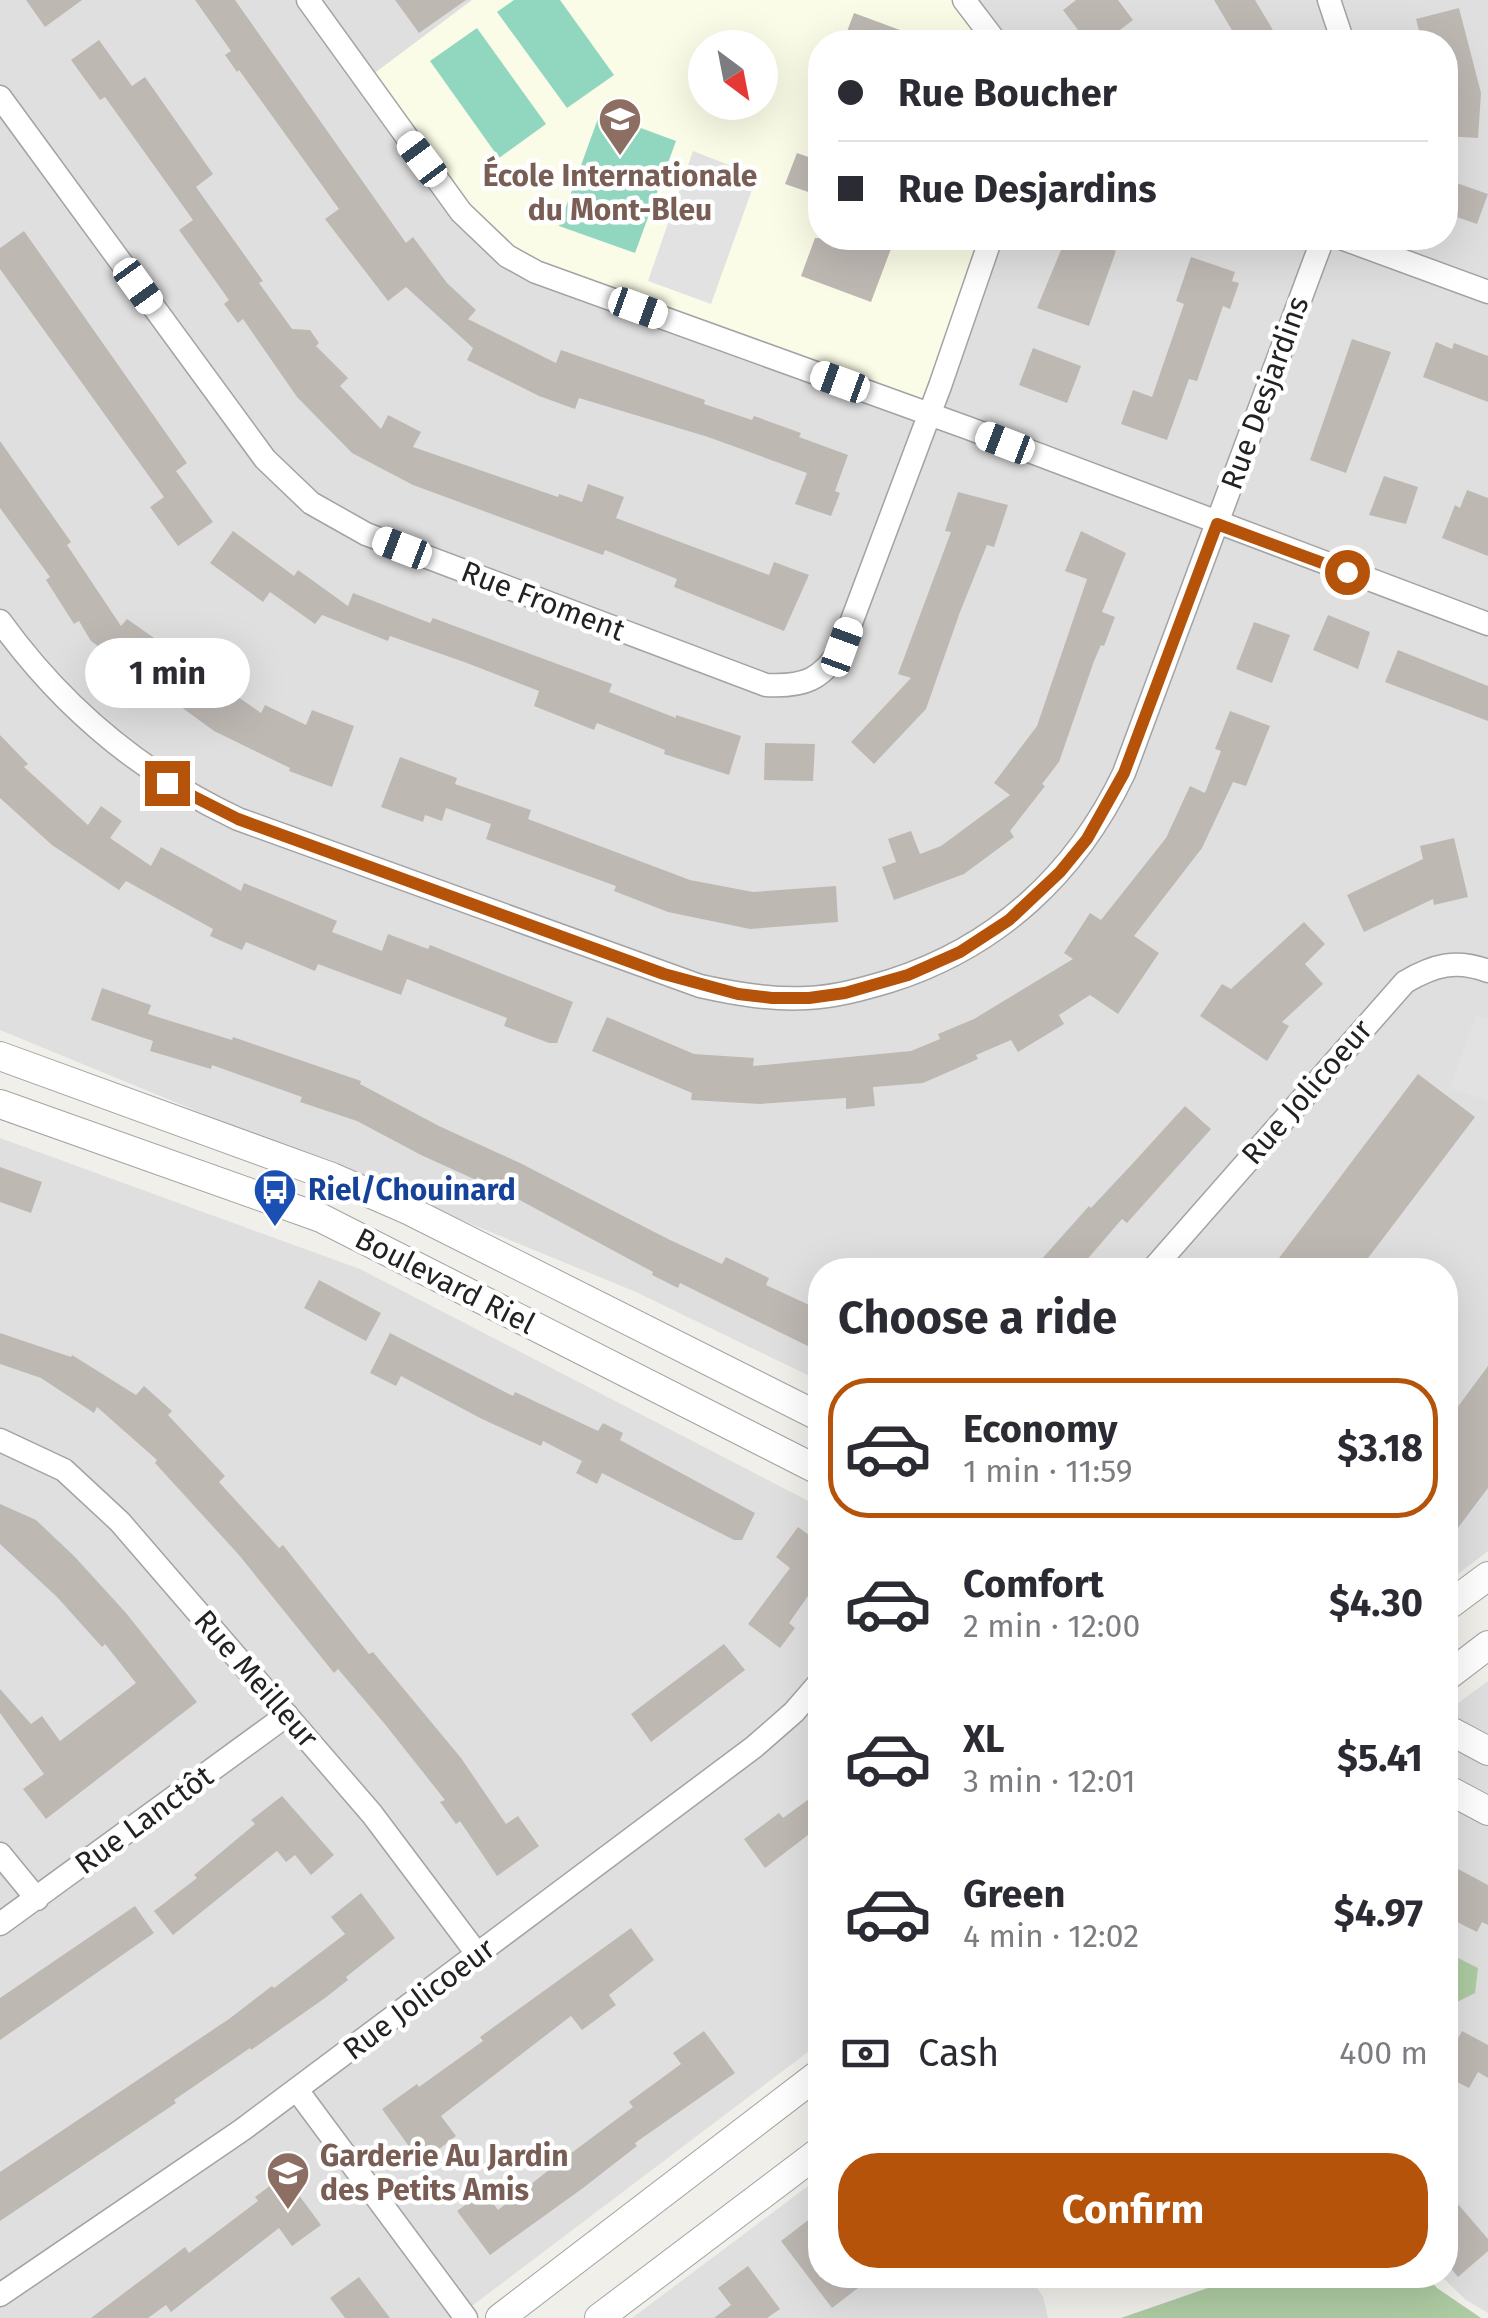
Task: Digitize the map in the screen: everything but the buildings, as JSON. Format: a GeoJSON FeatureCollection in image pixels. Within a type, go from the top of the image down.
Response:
{"type":"FeatureCollection","features":[{"type":"Feature","properties":{"kind":"street"},"geometry":{"type":"LineString","coordinates":[[308,0],[461,212],[507,256],[536,272],[1488,624]]}},
{"type":"Feature","properties":{"kind":"street"},"geometry":{"type":"LineString","coordinates":[[964,0],[987,30]]}},
{"type":"Feature","properties":{"kind":"street"},"geometry":{"type":"LineString","coordinates":[[1329,0],[1338,30]]}},
{"type":"Feature","properties":{"kind":"street","name":"Rue Froment"},"geometry":{"type":"LineString","coordinates":[[2,104],[265,460],[311,503],[366,534],[766,685],[788,686],[810,680],[828,669],[842,647],[987,250]]}},
{"type":"Feature","properties":{"kind":"street","name":"Rue Desjardins"},"geometry":{"type":"LineString","coordinates":[[0,621],[46,678],[105,736],[167,783],[238,819],[664,974],[738,994],[809,998],[878,984],[942,962],[1009,920],[1060,872],[1087,839],[1124,773],[1318,250]]}},
{"type":"Feature","properties":{"kind":"street"},"geometry":{"type":"LineString","coordinates":[[1374,250],[1488,292]]}},
{"type":"Feature","properties":{"kind":"street","name":"Rue Jolicoeur"},"geometry":{"type":"LineString","coordinates":[[1163,1258],[1406,982],[1446,963],[1464,963],[1488,971]]}},
{"type":"Feature","properties":{"kind":"street","name":"Boulevard Riel"},"geometry":{"type":"LineString","coordinates":[[0,1056],[261,1150],[410,1210],[808,1411]]}},
{"type":"Feature","properties":{"kind":"street","name":"Boulevard Riel"},"geometry":{"type":"LineString","coordinates":[[0,1104],[322,1218],[808,1465]]}},
{"type":"Feature","properties":{"kind":"street"},"geometry":{"type":"LineString","coordinates":[[245,1190],[261,1150]]}},
{"type":"Feature","properties":{"kind":"street","name":"Rue Meilleur"},"geometry":{"type":"LineString","coordinates":[[0,1440],[64,1470],[95,1496],[372,1814],[478,1955]]}},
{"type":"Feature","properties":{"kind":"street"},"geometry":{"type":"LineString","coordinates":[[1458,1598],[1488,1576]]}},
{"type":"Feature","properties":{"kind":"street"},"geometry":{"type":"LineString","coordinates":[[1458,1668],[1488,1645]]}},
{"type":"Feature","properties":{"kind":"street","name":"Rue Jolicoeur"},"geometry":{"type":"LineString","coordinates":[[0,2295],[296,2090],[754,1747],[808,1696]]}},
{"type":"Feature","properties":{"kind":"street","name":"Rue Lanctôt"},"geometry":{"type":"LineString","coordinates":[[0,1924],[287,1715]]}},
{"type":"Feature","properties":{"kind":"street"},"geometry":{"type":"LineString","coordinates":[[1458,1735],[1488,1751]]}},
{"type":"Feature","properties":{"kind":"street"},"geometry":{"type":"LineString","coordinates":[[1458,1795],[1488,1812]]}},
{"type":"Feature","properties":{"kind":"street"},"geometry":{"type":"LineString","coordinates":[[0,1854],[37,1899]]}},
{"type":"Feature","properties":{"kind":"street"},"geometry":{"type":"LineString","coordinates":[[500,2318],[808,2082]]}},
{"type":"Feature","properties":{"kind":"street"},"geometry":{"type":"LineString","coordinates":[[296,2090],[466,2318]]}},
{"type":"Feature","properties":{"kind":"street"},"geometry":{"type":"LineString","coordinates":[[599,2318],[808,2160]]}},
{"type":"Feature","properties":{"kind":"shaded area"},"geometry":{"type":"Polygon","coordinates":[[[0,0],[1488,0],[1488,1551],[1458,1574],[1458,1258],[808,1258],[808,1375],[636,1292],[0,1030],[0,0]]]}},
{"type":"Feature","properties":{"kind":"shaded area","name":"École Internationale du Mont-Bleu"},"geometry":{"type":"Polygon","coordinates":[[[472,0],[964,0],[987,30],[808,30],[808,250],[987,250],[929,415],[507,256],[364,81],[472,0]]]}},
{"type":"Feature","properties":{"kind":"shaded area"},"geometry":{"type":"Polygon","coordinates":[[[693,151],[757,176],[711,304],[648,281],[693,151]]]}},
{"type":"Feature","properties":{"kind":"shaded area"},"geometry":{"type":"Polygon","coordinates":[[[1476,1015],[1488,1019],[1488,1101],[1450,1088],[1476,1015]]]}},
{"type":"Feature","properties":{"kind":"shaded area"},"geometry":{"type":"Polygon","coordinates":[[[0,1138],[360,1269],[808,1501],[808,2052],[456,2318],[0,2318],[0,1138]]]}},
{"type":"Feature","properties":{"kind":"shaded area"},"geometry":{"type":"Polygon","coordinates":[[[1488,1681],[1488,2313],[1454,2288],[1458,2288],[1458,1703],[1488,1681]]]}},
{"type":"Feature","properties":{"kind":"shaded area"},"geometry":{"type":"Polygon","coordinates":[[[808,2186],[808,2288],[1037,2288],[1048,2318],[632,2318],[808,2186]]]}},
{"type":"Feature","properties":{"kind":"green space"},"geometry":{"type":"Polygon","coordinates":[[[514,0],[560,0],[614,75],[567,108],[497,12],[514,0]]]}},
{"type":"Feature","properties":{"kind":"green space"},"geometry":{"type":"Polygon","coordinates":[[[477,28],[546,124],[499,158],[430,61],[477,28]]]}},
{"type":"Feature","properties":{"kind":"green space"},"geometry":{"type":"Polygon","coordinates":[[[600,113],[676,141],[635,253],[559,226],[600,113]]]}},
{"type":"Feature","properties":{"kind":"green space"},"geometry":{"type":"Polygon","coordinates":[[[1458,1958],[1478,1968],[1475,1993],[1458,2002],[1458,1958]]]}},
{"type":"Feature","properties":{"kind":"green space"},"geometry":{"type":"Polygon","coordinates":[[[1208,2288],[1437,2288],[1481,2318],[1121,2318],[1208,2288]]]}},
{"type":"Feature","properties":{"kind":"place","name":"École Internationale du Mont-Bleu"},"geometry":{"type":"Point","coordinates":[620,157]}},
{"type":"Feature","properties":{"kind":"place","name":"Riel/Chouinard"},"geometry":{"type":"Point","coordinates":[275,1228]}},
{"type":"Feature","properties":{"kind":"place","name":"Garderie Au Jardin des Petits Amis"},"geometry":{"type":"Point","coordinates":[288,2211]}},
{"type":"Feature","properties":{"kind":"route"},"geometry":{"type":"LineString","coordinates":[[167,783],[238,819],[700,986],[772,998],[845,993],[942,962],[978,942],[1036,897],[1087,839],[1124,773],[1217,524],[1347,572]]}}]}
